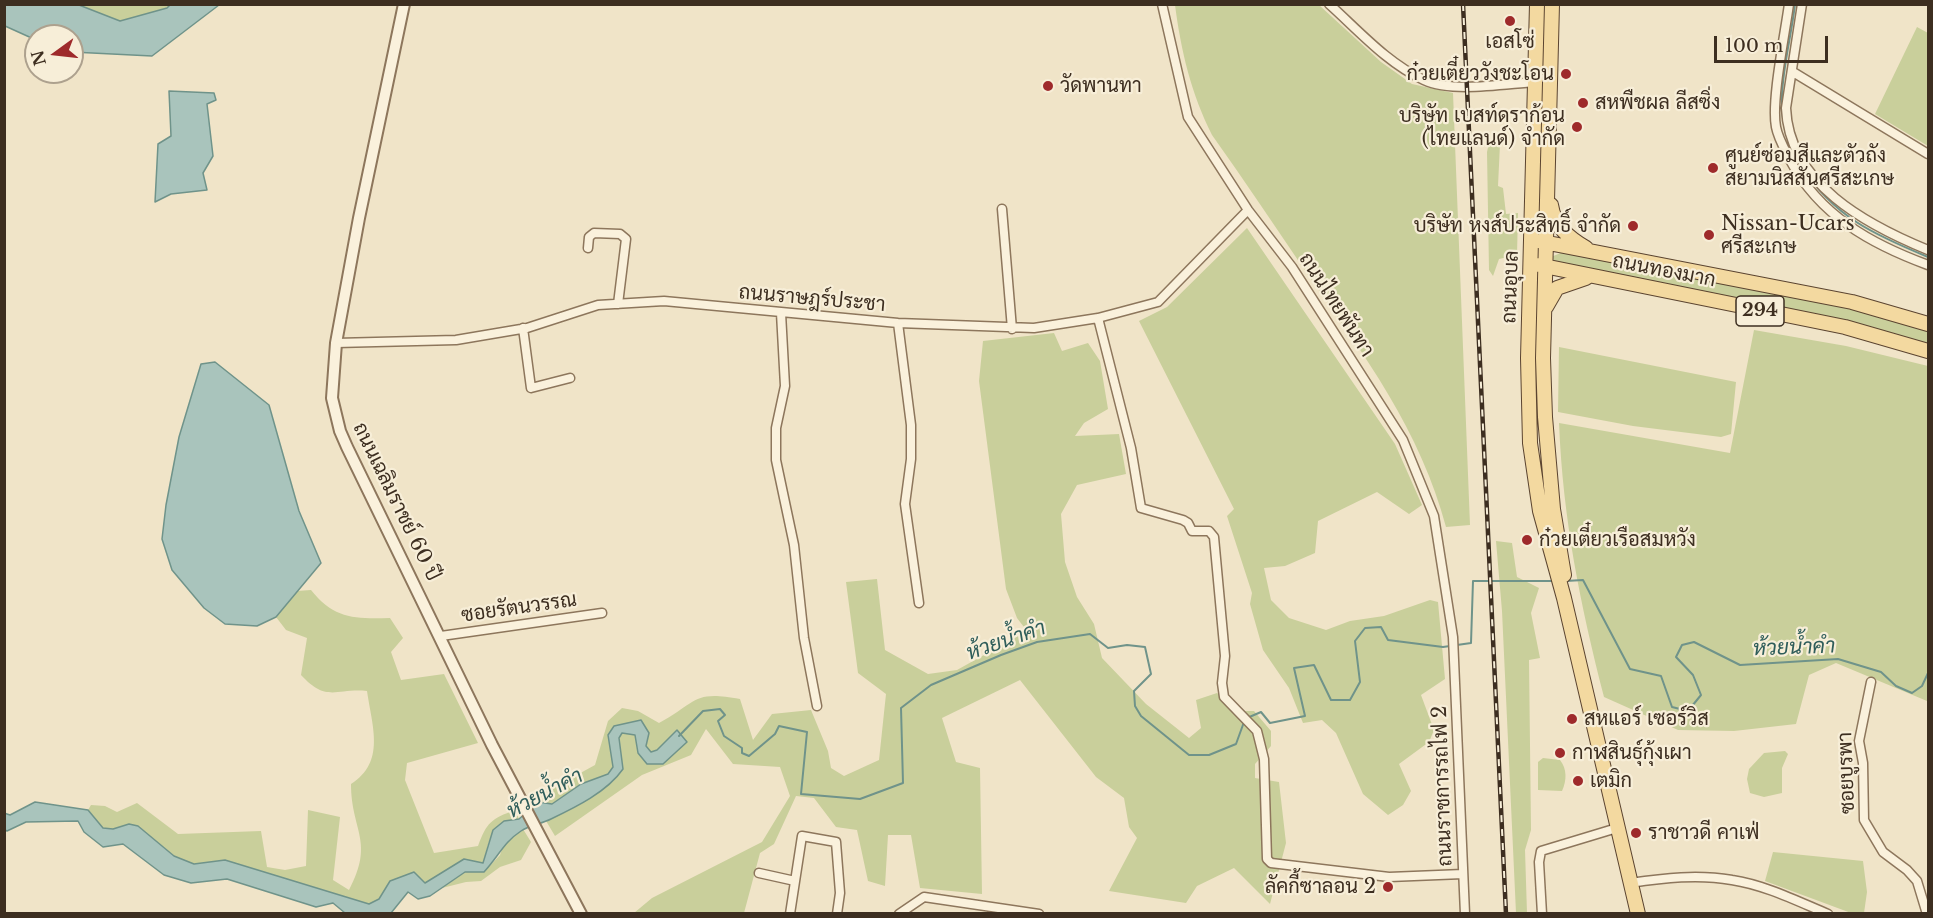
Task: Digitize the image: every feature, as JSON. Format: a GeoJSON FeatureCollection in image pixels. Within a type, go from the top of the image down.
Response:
{"type":"FeatureCollection","features":[{"type":"Feature","properties":{"kind":"main road","name":"ถนนอุบล"},"geometry":{"type":"LineString","coordinates":[[1537,4],[1528,358],[1530,443],[1540,511],[1559,568]]}},
{"type":"Feature","properties":{"kind":"main road","name":"ถนนอุบล"},"geometry":{"type":"LineString","coordinates":[[1552,4],[1545,308],[1545,444],[1559,568]]}},
{"type":"Feature","properties":{"kind":"main road"},"geometry":{"type":"LineString","coordinates":[[1548,185],[1552,213],[1562,231],[1597,254]]}},
{"type":"Feature","properties":{"kind":"main road","name":"ถนนทองมาก"},"geometry":{"type":"LineString","coordinates":[[1532,240],[1852,302],[1929,324]]}},
{"type":"Feature","properties":{"kind":"main road","name":"ถนนทองมาก"},"geometry":{"type":"LineString","coordinates":[[1531,263],[1845,327],[1929,351]]}},
{"type":"Feature","properties":{"kind":"main road"},"geometry":{"type":"LineString","coordinates":[[1545,308],[1557,288],[1572,281],[1591,277]]}},
{"type":"Feature","properties":{"kind":"main road"},"geometry":{"type":"LineString","coordinates":[[1559,568],[1564,598],[1638,914]]}},
{"type":"Feature","properties":{"kind":"street","name":"ถนนเฉลิมราชย์ 60 ปี"},"geometry":{"type":"LineString","coordinates":[[404,4],[358,218],[336,343],[332,398],[340,431],[492,745],[581,914]]}},
{"type":"Feature","properties":{"kind":"street","name":"ถนนไทยพันทา"},"geometry":{"type":"LineString","coordinates":[[1162,4],[1188,117],[1248,210],[1292,267],[1403,440],[1434,516],[1453,637],[1454,658]]}},
{"type":"Feature","properties":{"kind":"street"},"geometry":{"type":"LineString","coordinates":[[1329,4],[1397,63],[1425,81],[1449,86],[1535,82]]}},
{"type":"Feature","properties":{"kind":"street"},"geometry":{"type":"LineString","coordinates":[[1788,4],[1775,108],[1776,127],[1797,173],[1816,200],[1831,214],[1863,236],[1929,265]]}},
{"type":"Feature","properties":{"kind":"street"},"geometry":{"type":"LineString","coordinates":[[1802,4],[1786,108],[1787,124],[1809,169],[1827,191],[1869,224],[1929,250]]}},
{"type":"Feature","properties":{"kind":"street"},"geometry":{"type":"LineString","coordinates":[[1793,72],[1929,154]]}},
{"type":"Feature","properties":{"kind":"street"},"geometry":{"type":"LineString","coordinates":[[1002,209],[1012,328]]}},
{"type":"Feature","properties":{"kind":"street","name":"ถนนราษฎร์ประชา"},"geometry":{"type":"LineString","coordinates":[[336,343],[456,340],[523,328],[598,304],[664,302],[898,323],[1034,328],[1098,318],[1158,303],[1248,210]]}},
{"type":"Feature","properties":{"kind":"street"},"geometry":{"type":"LineString","coordinates":[[588,248],[590,237],[594,233],[620,234],[626,239],[618,304]]}},
{"type":"Feature","properties":{"kind":"street"},"geometry":{"type":"LineString","coordinates":[[780,313],[785,386],[776,428],[776,460],[795,545],[804,638],[817,706]]}},
{"type":"Feature","properties":{"kind":"street"},"geometry":{"type":"LineString","coordinates":[[1098,318],[1131,448],[1141,508],[1183,520],[1188,523],[1192,531],[1209,531],[1214,537],[1225,656],[1222,683],[1224,697],[1236,712],[1257,731],[1264,759],[1267,860],[1271,863],[1389,877],[1463,874]]}},
{"type":"Feature","properties":{"kind":"street"},"geometry":{"type":"LineString","coordinates":[[898,323],[911,426],[911,459],[905,504],[919,603]]}},
{"type":"Feature","properties":{"kind":"street"},"geometry":{"type":"LineString","coordinates":[[523,328],[531,388],[570,378]]}},
{"type":"Feature","properties":{"kind":"street","name":"ซอยรัตนวรรณ"},"geometry":{"type":"LineString","coordinates":[[441,636],[602,613]]}},
{"type":"Feature","properties":{"kind":"street","name":"ถนนราชการรถไฟ 2"},"geometry":{"type":"LineString","coordinates":[[1454,658],[1465,914]]}},
{"type":"Feature","properties":{"kind":"street","name":"ซอยบูรพา"},"geometry":{"type":"LineString","coordinates":[[1871,682],[1859,741],[1863,763],[1864,820],[1883,852],[1907,870],[1917,881],[1927,914]]}},
{"type":"Feature","properties":{"kind":"street"},"geometry":{"type":"LineString","coordinates":[[1542,914],[1539,856],[1546,848],[1617,828]]}},
{"type":"Feature","properties":{"kind":"street"},"geometry":{"type":"LineString","coordinates":[[790,914],[802,836],[836,842],[840,893],[837,914]]}},
{"type":"Feature","properties":{"kind":"street"},"geometry":{"type":"LineString","coordinates":[[759,873],[795,881]]}},
{"type":"Feature","properties":{"kind":"street"},"geometry":{"type":"LineString","coordinates":[[1630,883],[1677,877],[1733,880],[1764,888],[1828,914]]}},
{"type":"Feature","properties":{"kind":"street"},"geometry":{"type":"LineString","coordinates":[[899,914],[924,897],[1039,914]]}},
{"type":"Feature","properties":{"kind":"green space"},"geometry":{"type":"Polygon","coordinates":[[[79,5],[170,5],[167,8],[120,21],[79,5]]]}},
{"type":"Feature","properties":{"kind":"green space"},"geometry":{"type":"Polygon","coordinates":[[[1175,5],[1319,5],[1381,62],[1412,84],[1453,93],[1470,525],[1446,527],[1422,459],[1389,395],[1350,334],[1212,135],[1188,72],[1175,5]]]}},
{"type":"Feature","properties":{"kind":"green space"},"geometry":{"type":"Polygon","coordinates":[[[1917,27],[1928,33],[1928,146],[1875,114],[1917,27]]]}},
{"type":"Feature","properties":{"kind":"green space"},"geometry":{"type":"Polygon","coordinates":[[[1490,139],[1500,144],[1498,186],[1503,188],[1506,214],[1518,213],[1517,255],[1499,259],[1493,276],[1489,270],[1487,152],[1490,139]]]}},
{"type":"Feature","properties":{"kind":"green space"},"geometry":{"type":"Polygon","coordinates":[[[1247,228],[1395,444],[1422,505],[1409,514],[1377,492],[1318,521],[1315,553],[1285,566],[1264,568],[1271,600],[1289,618],[1326,630],[1350,621],[1384,616],[1430,600],[1438,602],[1445,679],[1421,695],[1434,730],[1429,742],[1399,764],[1411,791],[1403,805],[1388,815],[1363,794],[1336,733],[1322,720],[1303,723],[1289,688],[1263,650],[1250,604],[1252,593],[1227,516],[1234,509],[1139,321],[1167,307],[1247,228]]]}},
{"type":"Feature","properties":{"kind":"green space"},"geometry":{"type":"Polygon","coordinates":[[[1563,252],[1850,309],[1928,331],[1928,345],[1554,261],[1551,257],[1563,252]]]}},
{"type":"Feature","properties":{"kind":"green space"},"geometry":{"type":"Polygon","coordinates":[[[1754,330],[1846,346],[1928,366],[1928,704],[1927,701],[1836,663],[1809,675],[1796,724],[1734,731],[1678,730],[1604,697],[1574,561],[1564,494],[1559,423],[1730,453],[1754,330]]]}},
{"type":"Feature","properties":{"kind":"green space"},"geometry":{"type":"Polygon","coordinates":[[[1054,333],[1062,351],[1088,343],[1100,361],[1108,409],[1084,423],[1075,436],[1119,434],[1126,474],[1077,485],[1061,514],[1065,562],[1077,597],[1094,624],[1102,658],[1146,704],[1189,738],[1201,728],[1196,700],[1217,693],[1245,711],[1254,711],[1271,731],[1271,746],[1255,764],[1255,778],[1279,782],[1286,843],[1270,904],[1234,868],[1197,886],[1186,903],[1109,891],[1137,838],[1129,827],[1124,798],[1096,777],[1020,680],[942,718],[956,762],[980,768],[982,894],[920,888],[911,835],[888,835],[885,886],[868,881],[857,830],[836,827],[814,798],[796,796],[774,844],[760,853],[744,913],[634,913],[652,898],[762,842],[790,796],[780,767],[733,764],[706,729],[691,755],[642,775],[555,836],[533,799],[595,765],[608,721],[622,708],[638,711],[659,723],[704,697],[740,699],[753,740],[772,714],[811,710],[828,751],[831,768],[844,776],[879,760],[886,694],[858,673],[846,582],[877,579],[885,650],[928,674],[957,670],[1027,631],[1017,618],[1006,589],[979,381],[983,341],[1054,333]]]}},
{"type":"Feature","properties":{"kind":"green space"},"geometry":{"type":"Polygon","coordinates":[[[1559,347],[1736,382],[1731,434],[1721,437],[1633,426],[1558,412],[1559,347]]]}},
{"type":"Feature","properties":{"kind":"green space"},"geometry":{"type":"Polygon","coordinates":[[[1496,541],[1512,543],[1517,577],[1539,588],[1531,613],[1540,658],[1529,660],[1531,830],[1525,850],[1527,913],[1516,913],[1502,611],[1496,541]]]}},
{"type":"Feature","properties":{"kind":"green space"},"geometry":{"type":"Polygon","coordinates":[[[311,590],[328,607],[337,612],[356,617],[390,618],[403,638],[391,652],[401,680],[444,674],[478,743],[407,763],[405,780],[434,853],[478,846],[491,822],[515,810],[519,819],[509,821],[497,828],[490,839],[483,863],[425,884],[413,873],[390,881],[379,899],[369,904],[225,860],[194,864],[174,856],[138,826],[129,824],[113,829],[103,829],[88,810],[91,805],[105,806],[117,812],[137,803],[178,834],[261,831],[267,867],[285,870],[306,866],[308,810],[340,817],[333,880],[349,890],[357,873],[361,847],[351,784],[369,765],[373,754],[373,730],[367,691],[325,692],[310,684],[301,675],[307,638],[286,630],[276,617],[297,591],[311,590]]]}},
{"type":"Feature","properties":{"kind":"green space"},"geometry":{"type":"Polygon","coordinates":[[[1785,751],[1788,754],[1782,768],[1782,793],[1764,797],[1750,793],[1747,779],[1749,769],[1764,753],[1785,751]]]}},
{"type":"Feature","properties":{"kind":"green space"},"geometry":{"type":"Polygon","coordinates":[[[1543,758],[1560,760],[1562,763],[1566,775],[1562,791],[1538,790],[1538,762],[1543,758]]]}},
{"type":"Feature","properties":{"kind":"green space"},"geometry":{"type":"Polygon","coordinates":[[[523,829],[531,842],[521,860],[500,867],[481,881],[442,888],[465,872],[484,872],[500,855],[504,842],[523,829]]]}},
{"type":"Feature","properties":{"kind":"green space"},"geometry":{"type":"Polygon","coordinates":[[[1773,852],[1863,861],[1867,892],[1864,913],[1851,913],[1765,881],[1773,852]]]}},
{"type":"Feature","properties":{"kind":"water"},"geometry":{"type":"Polygon","coordinates":[[[5,4],[79,5],[120,21],[167,8],[170,5],[219,5],[152,56],[84,53],[84,24],[24,24],[24,35],[5,26],[5,4]]]}},
{"type":"Feature","properties":{"kind":"water"},"geometry":{"type":"Polygon","coordinates":[[[169,91],[214,93],[216,100],[207,104],[213,156],[203,173],[207,190],[171,194],[155,202],[158,144],[171,136],[169,91]]]}},
{"type":"Feature","properties":{"kind":"water"},"geometry":{"type":"Polygon","coordinates":[[[215,362],[269,405],[299,511],[321,563],[276,617],[257,626],[225,624],[204,608],[172,570],[162,539],[179,437],[201,364],[215,362]]]}},
{"type":"Feature","properties":{"kind":"water"},"geometry":{"type":"Polygon","coordinates":[[[641,720],[649,733],[646,746],[651,752],[657,750],[677,730],[687,742],[663,764],[647,764],[638,753],[635,735],[622,733],[619,738],[623,769],[609,785],[581,804],[515,835],[484,872],[465,872],[430,896],[418,899],[408,892],[391,913],[345,913],[333,903],[316,907],[227,879],[191,883],[164,875],[123,844],[103,847],[84,832],[78,821],[26,822],[5,830],[4,813],[10,815],[35,802],[88,810],[103,828],[113,829],[129,824],[138,826],[174,856],[194,864],[225,860],[369,904],[379,899],[390,881],[414,872],[425,883],[464,859],[483,863],[493,830],[504,821],[519,819],[538,802],[552,804],[581,784],[608,774],[613,767],[608,735],[614,726],[641,720]]]}},
{"type":"Feature","properties":{"kind":"waterway"},"geometry":{"type":"LineString","coordinates":[[1792,149],[1782,114],[1782,96],[1795,4]]}},
{"type":"Feature","properties":{"kind":"waterway"},"geometry":{"type":"LineString","coordinates":[[1802,167],[1814,184],[1842,212],[1890,241],[1928,257]]}},
{"type":"Feature","properties":{"kind":"waterway","name":"ห้วยน้ำคำ"},"geometry":{"type":"LineString","coordinates":[[1566,581],[1583,580],[1630,669],[1661,676],[1672,707],[1688,711],[1701,695],[1693,675],[1676,657],[1682,645],[1694,642],[1740,665],[1838,659],[1881,672],[1896,686],[1912,693],[1922,686],[1928,673]]}},
{"type":"Feature","properties":{"kind":"waterway","name":"ห้วยน้ำคำ"},"geometry":{"type":"LineString","coordinates":[[1247,718],[1261,712],[1270,723],[1305,716],[1294,668],[1314,665],[1331,700],[1350,700],[1360,682],[1355,641],[1365,628],[1381,627],[1388,640],[1443,647],[1471,643],[1473,581],[1555,581]]}},
{"type":"Feature","properties":{"kind":"waterway","name":"ห้วยน้ำคำ"},"geometry":{"type":"LineString","coordinates":[[679,736],[703,711],[720,709],[725,715],[718,721],[724,736],[742,748],[742,753],[749,756],[775,734],[779,726],[807,732],[801,794],[860,799],[903,783],[901,708],[931,685],[1037,642],[1090,634],[1108,648],[1127,645],[1145,647],[1151,674],[1134,691],[1135,706],[1141,716],[1189,755],[1209,755],[1236,744],[1244,722]]}},
{"type":"Feature","properties":{"kind":"railway"},"geometry":{"type":"LineString","coordinates":[[1463,4],[1506,914]]}},
{"type":"Feature","properties":{"kind":"place","name":"เอสโซ่"},"geometry":{"type":"Point","coordinates":[1510,21]}},
{"type":"Feature","properties":{"kind":"place","name":"ก๋วยเตี๋ยววังชะโอน"},"geometry":{"type":"Point","coordinates":[1566,74]}},
{"type":"Feature","properties":{"kind":"place","name":"วัดพานทา"},"geometry":{"type":"Point","coordinates":[1048,86]}},
{"type":"Feature","properties":{"kind":"place","name":"สหพืชผล ลีสซิ่ง"},"geometry":{"type":"Point","coordinates":[1583,103]}},
{"type":"Feature","properties":{"kind":"place","name":"บริษัท เบสท์ดราก้อน (ไทยแลนด์) จำกัด"},"geometry":{"type":"Point","coordinates":[1577,127]}},
{"type":"Feature","properties":{"kind":"place","name":"ศูนย์ซ่อมสีและตัวถัง สยามนิสสันศรีสะเกษ"},"geometry":{"type":"Point","coordinates":[1713,168]}},
{"type":"Feature","properties":{"kind":"place","name":"บริษัท หงส์ประสิทธิ์ จำกัด"},"geometry":{"type":"Point","coordinates":[1633,226]}},
{"type":"Feature","properties":{"kind":"place","name":"Nissan-Ucars ศรีสะเกษ"},"geometry":{"type":"Point","coordinates":[1709,235]}},
{"type":"Feature","properties":{"kind":"place","name":"ก๋วยเตี๋ยวเรือสมหวัง"},"geometry":{"type":"Point","coordinates":[1527,540]}},
{"type":"Feature","properties":{"kind":"place","name":"สหแอร์ เซอร์วิส"},"geometry":{"type":"Point","coordinates":[1572,719]}},
{"type":"Feature","properties":{"kind":"place","name":"กาฬสินธุ์กุ้งเผา"},"geometry":{"type":"Point","coordinates":[1560,753]}},
{"type":"Feature","properties":{"kind":"place","name":"เตมิก"},"geometry":{"type":"Point","coordinates":[1578,781]}},
{"type":"Feature","properties":{"kind":"place","name":"ราชาวดี คาเฟ่"},"geometry":{"type":"Point","coordinates":[1636,833]}},
{"type":"Feature","properties":{"kind":"place","name":"ลัคกี้ซาลอน 2"},"geometry":{"type":"Point","coordinates":[1388,887]}}]}
